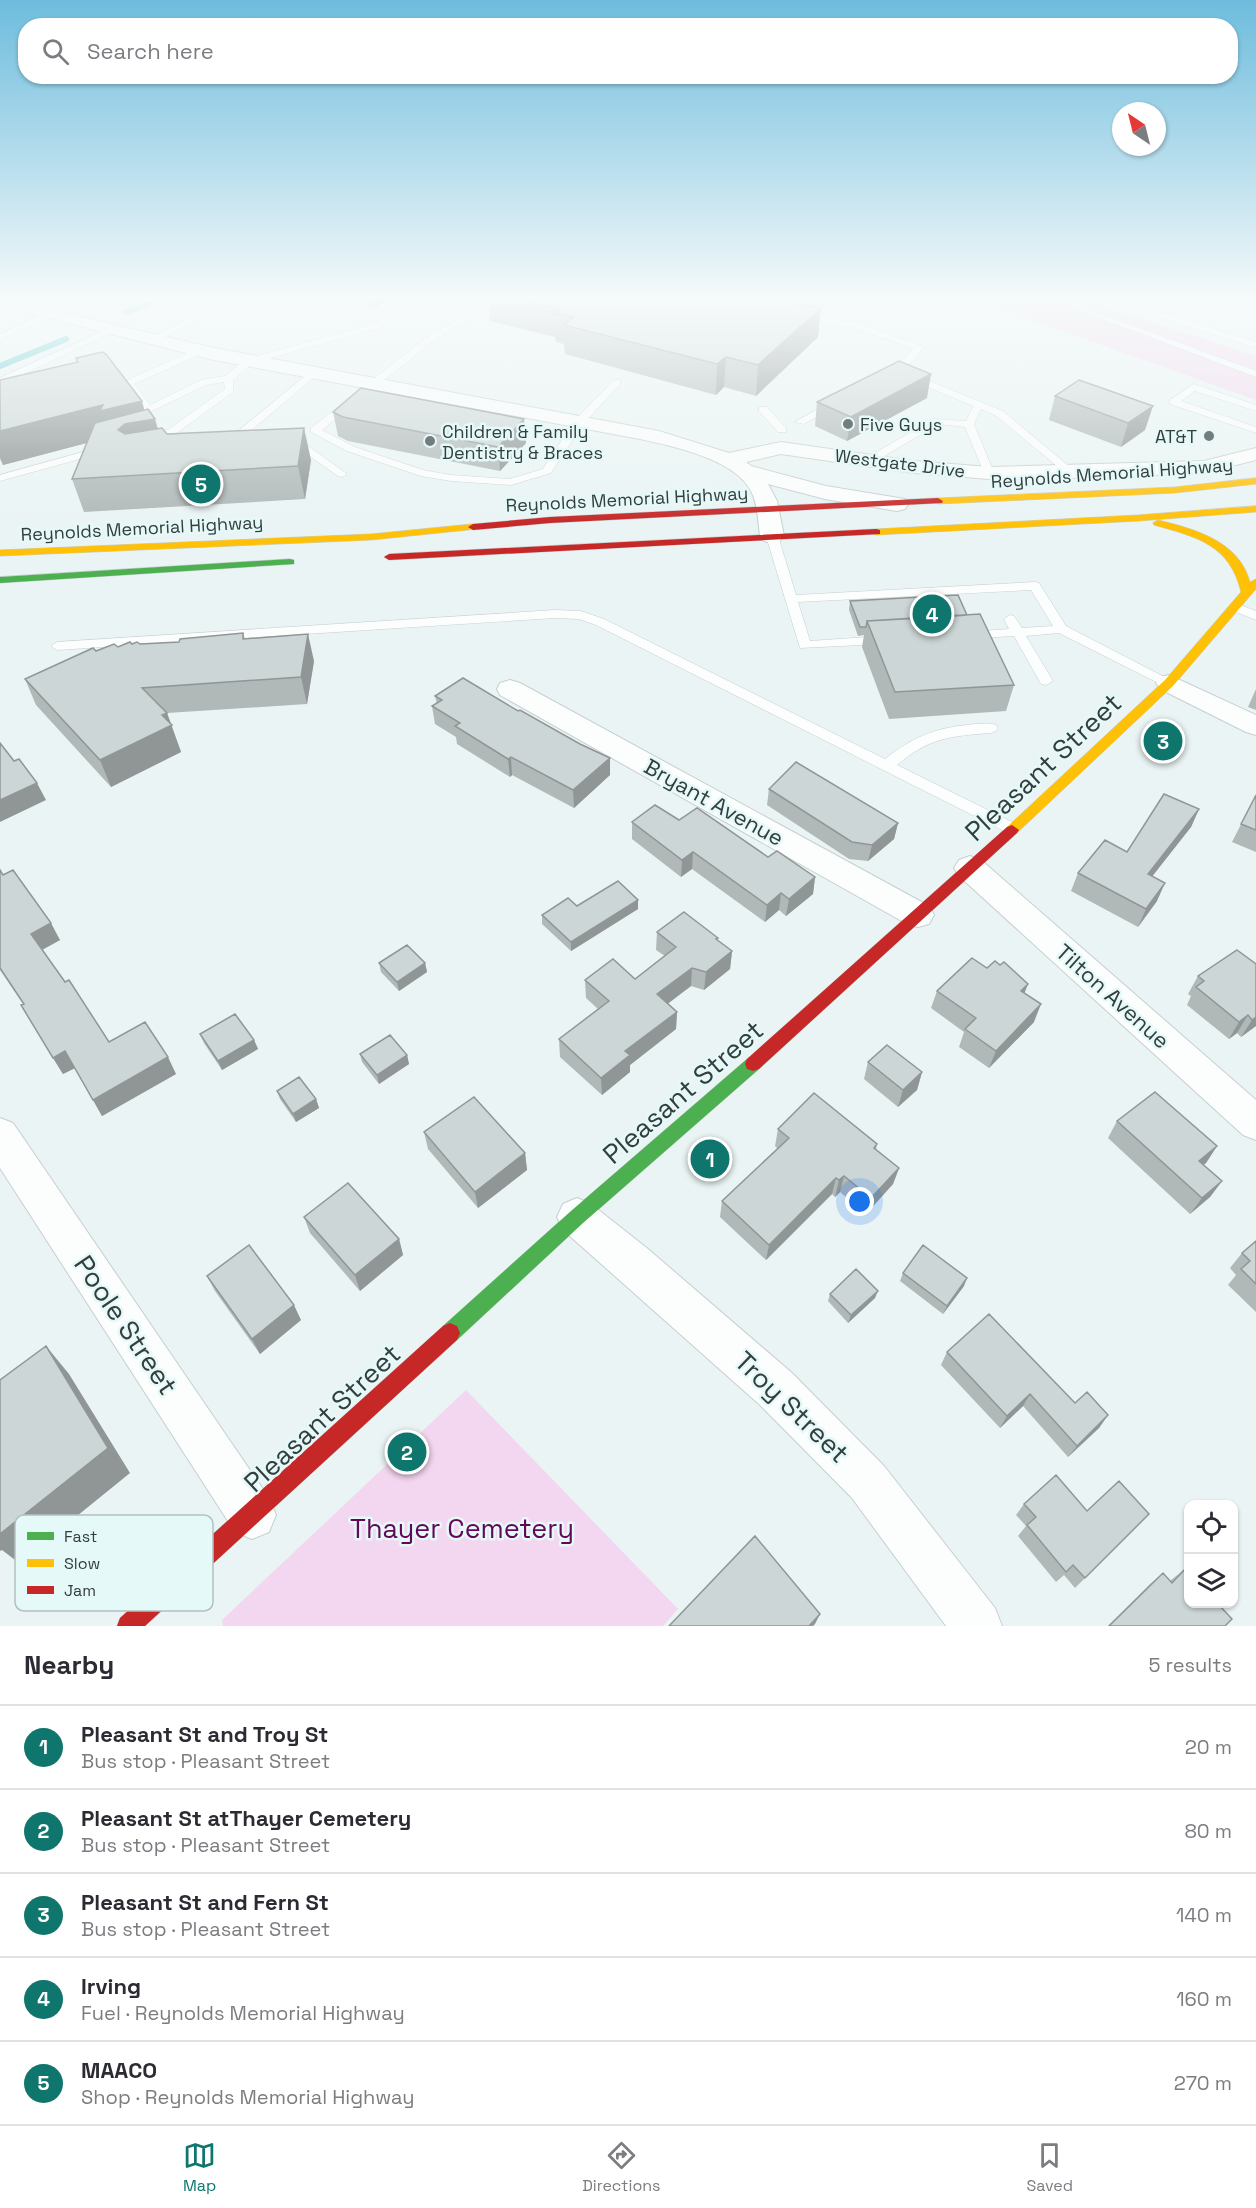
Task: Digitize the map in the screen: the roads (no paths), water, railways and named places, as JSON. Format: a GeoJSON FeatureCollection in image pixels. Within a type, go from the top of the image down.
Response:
{"type":"FeatureCollection","features":[{"type":"Feature","properties":{"kind":"main road","name":"Reynolds Memorial Highway"},"geometry":{"type":"LineString","coordinates":[[0,553],[371,537],[518,522],[1175,490],[1256,481]]}},
{"type":"Feature","properties":{"kind":"main road","name":"Reynolds Memorial Highway"},"geometry":{"type":"LineString","coordinates":[[372,558],[1138,518],[1256,509]]}},
{"type":"Feature","properties":{"kind":"main road"},"geometry":{"type":"LineString","coordinates":[[1138,518],[1184,531],[1219,547],[1241,568],[1253,587]]}},
{"type":"Feature","properties":{"kind":"main road","name":"Reynolds Memorial Highway"},"geometry":{"type":"LineString","coordinates":[[0,580],[301,561]]}},
{"type":"Feature","properties":{"kind":"main road","name":"Pleasant Street"},"geometry":{"type":"LineString","coordinates":[[213,1550],[577,1217],[728,1086],[1102,748],[1168,683],[1253,587]]}},
{"type":"Feature","properties":{"kind":"main road","name":"Pleasant Street"},"geometry":{"type":"LineString","coordinates":[[128,1626],[145,1611]]}},
{"type":"Feature","properties":{"kind":"street"},"geometry":{"type":"LineString","coordinates":[[313,374],[665,439],[734,465],[825,492],[897,504]]}},
{"type":"Feature","properties":{"kind":"street","name":"Westgate Drive"},"geometry":{"type":"LineString","coordinates":[[734,465],[777,448],[878,463],[989,473],[1204,467],[1256,454]]}},
{"type":"Feature","properties":{"kind":"street"},"geometry":{"type":"LineString","coordinates":[[734,465],[752,477],[762,490],[772,536]]}},
{"type":"Feature","properties":{"kind":"street"},"geometry":{"type":"LineString","coordinates":[[1168,683],[1256,726]]}},
{"type":"Feature","properties":{"kind":"street","name":"Bryant Avenue"},"geometry":{"type":"LineString","coordinates":[[510,690],[918,915]]}},
{"type":"Feature","properties":{"kind":"street","name":"Tilton Avenue"},"geometry":{"type":"LineString","coordinates":[[970,868],[1256,1123]]}},
{"type":"Feature","properties":{"kind":"street","name":"Poole Street"},"geometry":{"type":"LineString","coordinates":[[0,1135],[252,1515]]}},
{"type":"Feature","properties":{"kind":"street","name":"Troy Street"},"geometry":{"type":"LineString","coordinates":[[577,1217],[633,1263],[776,1389],[853,1466],[868,1482],[977,1626]]}},
{"type":"Feature","properties":{"kind":"lane"},"geometry":{"type":"LineString","coordinates":[[0,382],[17,374]]}},
{"type":"Feature","properties":{"kind":"lane"},"geometry":{"type":"LineString","coordinates":[[141,374],[123,381],[148,410],[204,382],[228,379],[234,374]]}},
{"type":"Feature","properties":{"kind":"lane"},"geometry":{"type":"LineString","coordinates":[[228,444],[313,374]]}},
{"type":"Feature","properties":{"kind":"lane"},"geometry":{"type":"LineString","coordinates":[[387,374],[315,430],[351,449],[421,473],[451,478],[511,482],[547,471],[579,422],[616,382]]}},
{"type":"Feature","properties":{"kind":"lane"},"geometry":{"type":"LineString","coordinates":[[879,381],[893,374]]}},
{"type":"Feature","properties":{"kind":"lane"},"geometry":{"type":"LineString","coordinates":[[906,374],[999,413],[1018,431],[1072,472]]}},
{"type":"Feature","properties":{"kind":"lane"},"geometry":{"type":"LineString","coordinates":[[139,440],[173,431],[230,390],[228,379]]}},
{"type":"Feature","properties":{"kind":"lane"},"geometry":{"type":"LineString","coordinates":[[1256,408],[1194,387],[1174,402],[1256,430]]}},
{"type":"Feature","properties":{"kind":"lane"},"geometry":{"type":"LineString","coordinates":[[800,422],[839,402]]}},
{"type":"Feature","properties":{"kind":"lane"},"geometry":{"type":"LineString","coordinates":[[978,405],[969,424],[989,473]]}},
{"type":"Feature","properties":{"kind":"lane"},"geometry":{"type":"LineString","coordinates":[[763,409],[782,430]]}},
{"type":"Feature","properties":{"kind":"lane"},"geometry":{"type":"LineString","coordinates":[[878,463],[879,455],[937,421],[969,424]]}},
{"type":"Feature","properties":{"kind":"lane"},"geometry":{"type":"LineString","coordinates":[[217,446],[252,445]]}},
{"type":"Feature","properties":{"kind":"lane"},"geometry":{"type":"LineString","coordinates":[[276,445],[300,446],[342,474]]}},
{"type":"Feature","properties":{"kind":"lane"},"geometry":{"type":"LineString","coordinates":[[0,478],[116,446]]}},
{"type":"Feature","properties":{"kind":"lane"},"geometry":{"type":"LineString","coordinates":[[772,536],[805,645],[890,640],[879,626]]}},
{"type":"Feature","properties":{"kind":"lane"},"geometry":{"type":"LineString","coordinates":[[791,599],[1035,586],[1061,629]]}},
{"type":"Feature","properties":{"kind":"lane"},"geometry":{"type":"LineString","coordinates":[[992,588],[1000,601]]}},
{"type":"Feature","properties":{"kind":"lane"},"geometry":{"type":"LineString","coordinates":[[962,590],[969,603]]}},
{"type":"Feature","properties":{"kind":"lane"},"geometry":{"type":"LineString","coordinates":[[930,591],[936,605]]}},
{"type":"Feature","properties":{"kind":"lane"},"geometry":{"type":"LineString","coordinates":[[900,593],[905,607]]}},
{"type":"Feature","properties":{"kind":"lane"},"geometry":{"type":"LineString","coordinates":[[868,595],[873,609]]}},
{"type":"Feature","properties":{"kind":"lane"},"geometry":{"type":"LineString","coordinates":[[834,597],[839,610]]}},
{"type":"Feature","properties":{"kind":"lane"},"geometry":{"type":"LineString","coordinates":[[1234,607],[1256,616]]}},
{"type":"Feature","properties":{"kind":"lane"},"geometry":{"type":"LineString","coordinates":[[57,646],[555,614],[581,615],[600,622],[1013,829]]}},
{"type":"Feature","properties":{"kind":"lane"},"geometry":{"type":"LineString","coordinates":[[1010,619],[1046,681]]}},
{"type":"Feature","properties":{"kind":"lane"},"geometry":{"type":"LineString","coordinates":[[978,621],[985,635]]}},
{"type":"Feature","properties":{"kind":"lane"},"geometry":{"type":"LineString","coordinates":[[845,628],[850,642]]}},
{"type":"Feature","properties":{"kind":"lane"},"geometry":{"type":"LineString","coordinates":[[950,637],[1061,629],[1168,683]]}},
{"type":"Feature","properties":{"kind":"lane"},"geometry":{"type":"LineString","coordinates":[[887,765],[923,738],[940,732],[991,728]]}},
{"type":"Feature","properties":{"kind":"place","name":"Five Guys"},"geometry":{"type":"Point","coordinates":[848,424]}},
{"type":"Feature","properties":{"kind":"place","name":"AT&T"},"geometry":{"type":"Point","coordinates":[1209,436]}},
{"type":"Feature","properties":{"kind":"place","name":"Children & Family Dentistry & Braces"},"geometry":{"type":"Point","coordinates":[430,441]}},
{"type":"Feature","properties":{"kind":"place","name":"MAACO"},"geometry":{"type":"Point","coordinates":[201,484]}},
{"type":"Feature","properties":{"kind":"place","name":"Irving"},"geometry":{"type":"Point","coordinates":[932,614]}},
{"type":"Feature","properties":{"kind":"place","name":"Pleasant St and Fern St"},"geometry":{"type":"Point","coordinates":[1163,741]}},
{"type":"Feature","properties":{"kind":"place","name":"Pleasant St and Troy St"},"geometry":{"type":"Point","coordinates":[710,1159]}},
{"type":"Feature","properties":{"kind":"place","name":"Pleasant St atThayer Cemetery"},"geometry":{"type":"Point","coordinates":[407,1452]}},
{"type":"Feature","properties":{"kind":"park label","name":"Thayer Cemetery"},"geometry":{"type":"Point","coordinates":[462,1528]}}]}
